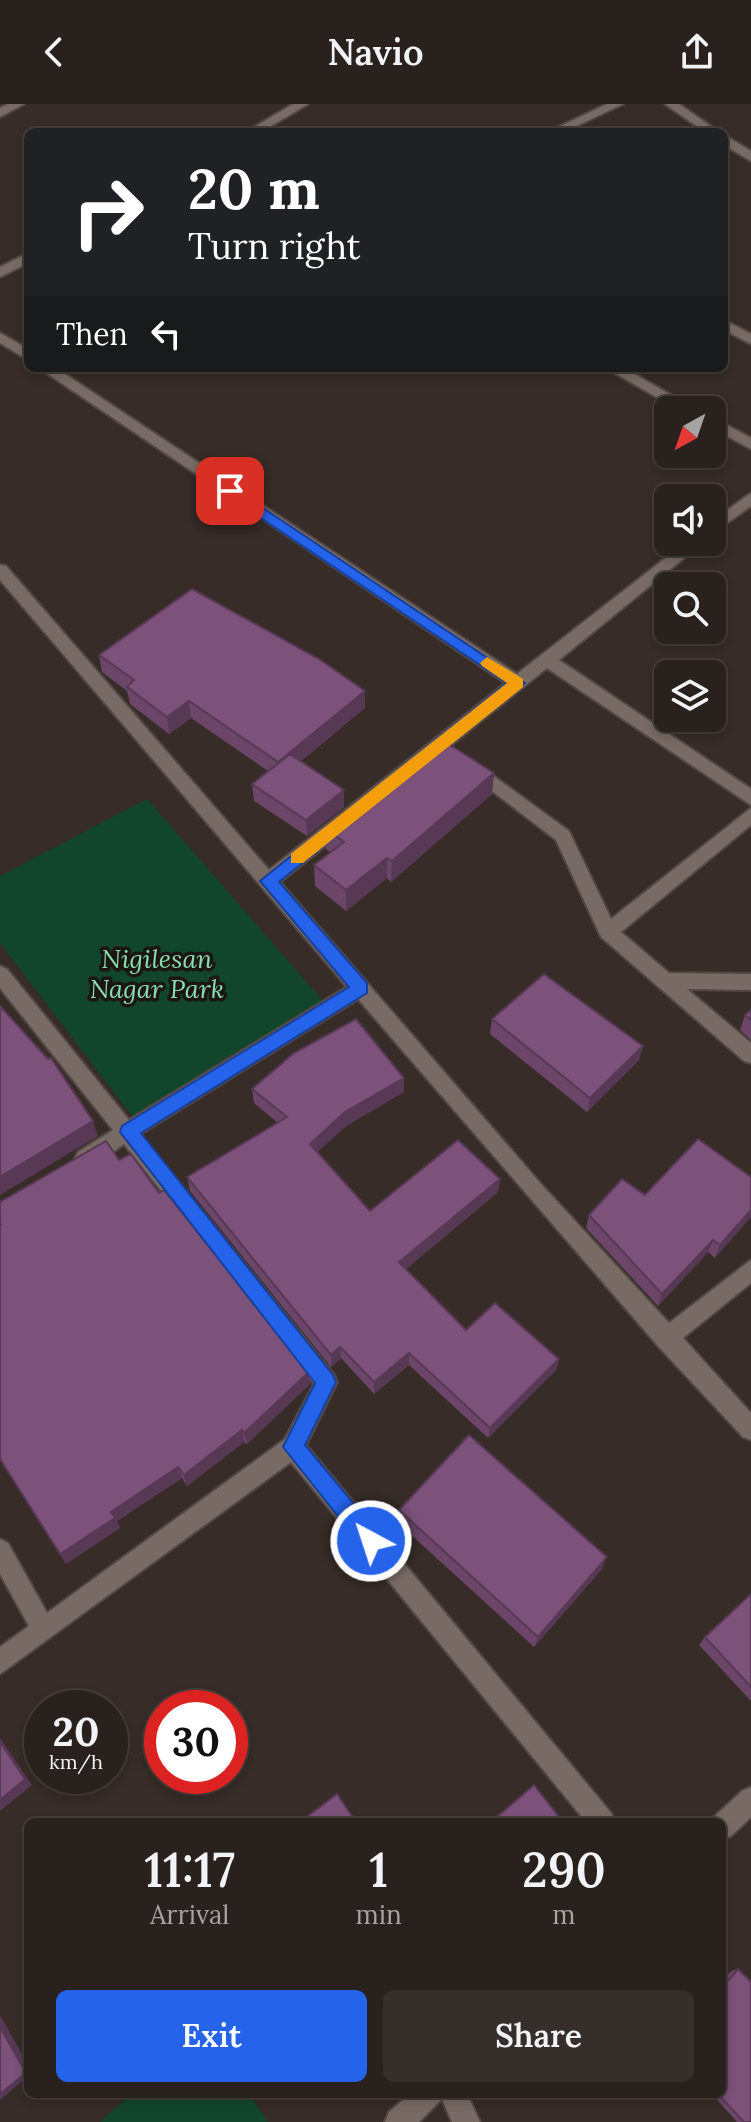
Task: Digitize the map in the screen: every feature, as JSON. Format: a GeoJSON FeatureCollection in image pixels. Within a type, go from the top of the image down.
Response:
{"type":"FeatureCollection","features":[{"type":"Feature","properties":{"kind":"street"},"geometry":{"type":"LineString","coordinates":[[0,113],[18,104]]}},
{"type":"Feature","properties":{"kind":"street"},"geometry":{"type":"LineString","coordinates":[[259,128],[302,104]]}},
{"type":"Feature","properties":{"kind":"street"},"geometry":{"type":"LineString","coordinates":[[563,128],[617,104]]}},
{"type":"Feature","properties":{"kind":"street"},"geometry":{"type":"LineString","coordinates":[[671,104],[707,128]]}},
{"type":"Feature","properties":{"kind":"street"},"geometry":{"type":"LineString","coordinates":[[728,142],[751,157]]}},
{"type":"Feature","properties":{"kind":"street"},"geometry":{"type":"LineString","coordinates":[[0,273],[24,259]]}},
{"type":"Feature","properties":{"kind":"street"},"geometry":{"type":"LineString","coordinates":[[728,326],[751,340]]}},
{"type":"Feature","properties":{"kind":"street"},"geometry":{"type":"LineString","coordinates":[[0,337],[24,353]]}},
{"type":"Feature","properties":{"kind":"street"},"geometry":{"type":"LineString","coordinates":[[52,372],[518,683]]}},
{"type":"Feature","properties":{"kind":"street"},"geometry":{"type":"LineString","coordinates":[[620,372],[664,396]]}},
{"type":"Feature","properties":{"kind":"street"},"geometry":{"type":"LineString","coordinates":[[726,430],[751,444]]}},
{"type":"Feature","properties":{"kind":"street"},"geometry":{"type":"LineString","coordinates":[[726,518],[751,498]]}},
{"type":"Feature","properties":{"kind":"street"},"geometry":{"type":"LineString","coordinates":[[268,881],[678,556]]}},
{"type":"Feature","properties":{"kind":"street"},"geometry":{"type":"LineString","coordinates":[[0,570],[666,1339],[751,1429]]}},
{"type":"Feature","properties":{"kind":"street"},"geometry":{"type":"LineString","coordinates":[[547,660],[751,798]]}},
{"type":"Feature","properties":{"kind":"street"},"geometry":{"type":"LineString","coordinates":[[443,743],[563,836],[608,932],[751,1055]]}},
{"type":"Feature","properties":{"kind":"street"},"geometry":{"type":"LineString","coordinates":[[608,932],[751,815]]}},
{"type":"Feature","properties":{"kind":"street"},"geometry":{"type":"LineString","coordinates":[[0,1662],[293,1447],[326,1382],[129,1132],[2,980]]}},
{"type":"Feature","properties":{"kind":"street"},"geometry":{"type":"LineString","coordinates":[[666,981],[751,982]]}},
{"type":"Feature","properties":{"kind":"street"},"geometry":{"type":"LineString","coordinates":[[64,1171],[361,988]]}},
{"type":"Feature","properties":{"kind":"street"},"geometry":{"type":"LineString","coordinates":[[666,1339],[751,1270]]}},
{"type":"Feature","properties":{"kind":"street"},"geometry":{"type":"LineString","coordinates":[[293,1447],[599,1818]]}},
{"type":"Feature","properties":{"kind":"street"},"geometry":{"type":"LineString","coordinates":[[0,1551],[44,1630]]}},
{"type":"Feature","properties":{"kind":"street"},"geometry":{"type":"LineString","coordinates":[[726,1823],[751,1800]]}},
{"type":"Feature","properties":{"kind":"street"},"geometry":{"type":"LineString","coordinates":[[399,2122],[426,2098]]}},
{"type":"Feature","properties":{"kind":"street"},"geometry":{"type":"LineString","coordinates":[[455,2098],[466,2122]]}},
{"type":"Feature","properties":{"kind":"green space","name":"Nigilesan Nagar Park"},"geometry":{"type":"Polygon","coordinates":[[[147,799],[324,1002],[132,1116],[0,943],[0,876],[147,799]]]}},
{"type":"Feature","properties":{"kind":"green space"},"geometry":{"type":"Polygon","coordinates":[[[127,2098],[252,2098],[268,2122],[100,2122],[127,2098]]]}},
{"type":"Feature","properties":{"kind":"building"},"geometry":{"type":"Polygon","coordinates":[[[192,589],[319,659],[365,691],[278,762],[189,701],[167,717],[127,687],[134,680],[99,655],[192,589]]]}},
{"type":"Feature","properties":{"kind":"building"},"geometry":{"type":"Polygon","coordinates":[[[444,741],[494,773],[392,861],[387,858],[346,890],[314,865],[344,842],[325,828],[363,798],[370,803],[444,741]]]}},
{"type":"Feature","properties":{"kind":"building"},"geometry":{"type":"Polygon","coordinates":[[[290,754],[344,790],[306,820],[252,784],[290,754]]]}},
{"type":"Feature","properties":{"kind":"building"},"geometry":{"type":"Polygon","coordinates":[[[544,974],[643,1046],[590,1098],[492,1019],[544,974]]]}},
{"type":"Feature","properties":{"kind":"building"},"geometry":{"type":"Polygon","coordinates":[[[0,1006],[48,1059],[51,1058],[93,1121],[0,1177],[0,1006]]]}},
{"type":"Feature","properties":{"kind":"building"},"geometry":{"type":"Polygon","coordinates":[[[356,1019],[404,1078],[345,1112],[310,1144],[370,1211],[458,1140],[500,1179],[399,1262],[466,1330],[495,1303],[559,1359],[490,1428],[409,1353],[374,1382],[340,1347],[331,1355],[187,1177],[287,1117],[252,1089],[294,1053],[356,1019]]]}},
{"type":"Feature","properties":{"kind":"building"},"geometry":{"type":"Polygon","coordinates":[[[698,1139],[751,1177],[751,1210],[720,1245],[713,1240],[662,1294],[589,1215],[622,1179],[645,1195],[698,1139]]]}},
{"type":"Feature","properties":{"kind":"building"},"geometry":{"type":"Polygon","coordinates":[[[106,1141],[119,1160],[131,1154],[159,1193],[164,1190],[309,1372],[244,1433],[242,1430],[184,1475],[178,1467],[111,1512],[115,1518],[60,1554],[0,1459],[0,1202],[106,1141]]]}},
{"type":"Feature","properties":{"kind":"building"},"geometry":{"type":"Polygon","coordinates":[[[469,1435],[607,1557],[538,1637],[399,1510],[469,1435]]]}},
{"type":"Feature","properties":{"kind":"building"},"geometry":{"type":"Polygon","coordinates":[[[751,1594],[751,1687],[705,1637],[751,1594]]]}},
{"type":"Feature","properties":{"kind":"building"},"geometry":{"type":"Polygon","coordinates":[[[0,1742],[24,1780],[0,1800],[0,1742]]]}},
{"type":"Feature","properties":{"kind":"building"},"geometry":{"type":"Polygon","coordinates":[[[534,1785],[560,1818],[496,1818],[534,1785]]]}},
{"type":"Feature","properties":{"kind":"building"},"geometry":{"type":"Polygon","coordinates":[[[337,1794],[353,1818],[305,1818],[337,1794]]]}},
{"type":"Feature","properties":{"kind":"building"},"geometry":{"type":"Polygon","coordinates":[[[738,1969],[751,1982],[751,2122],[744,2122],[722,2098],[726,2098],[726,1983],[738,1969]]]}},
{"type":"Feature","properties":{"kind":"building"},"geometry":{"type":"Polygon","coordinates":[[[0,2027],[24,2075],[0,2094],[0,2027]]]}},
{"type":"Feature","properties":{"kind":"slow traffic"},"geometry":{"type":"LineString","coordinates":[[297,858],[518,683],[487,663]]}},
{"type":"Feature","properties":{"kind":"route"},"geometry":{"type":"LineString","coordinates":[[230,491],[518,683],[268,881],[361,988],[129,1132],[326,1382],[293,1447],[371,1541]]}}]}
